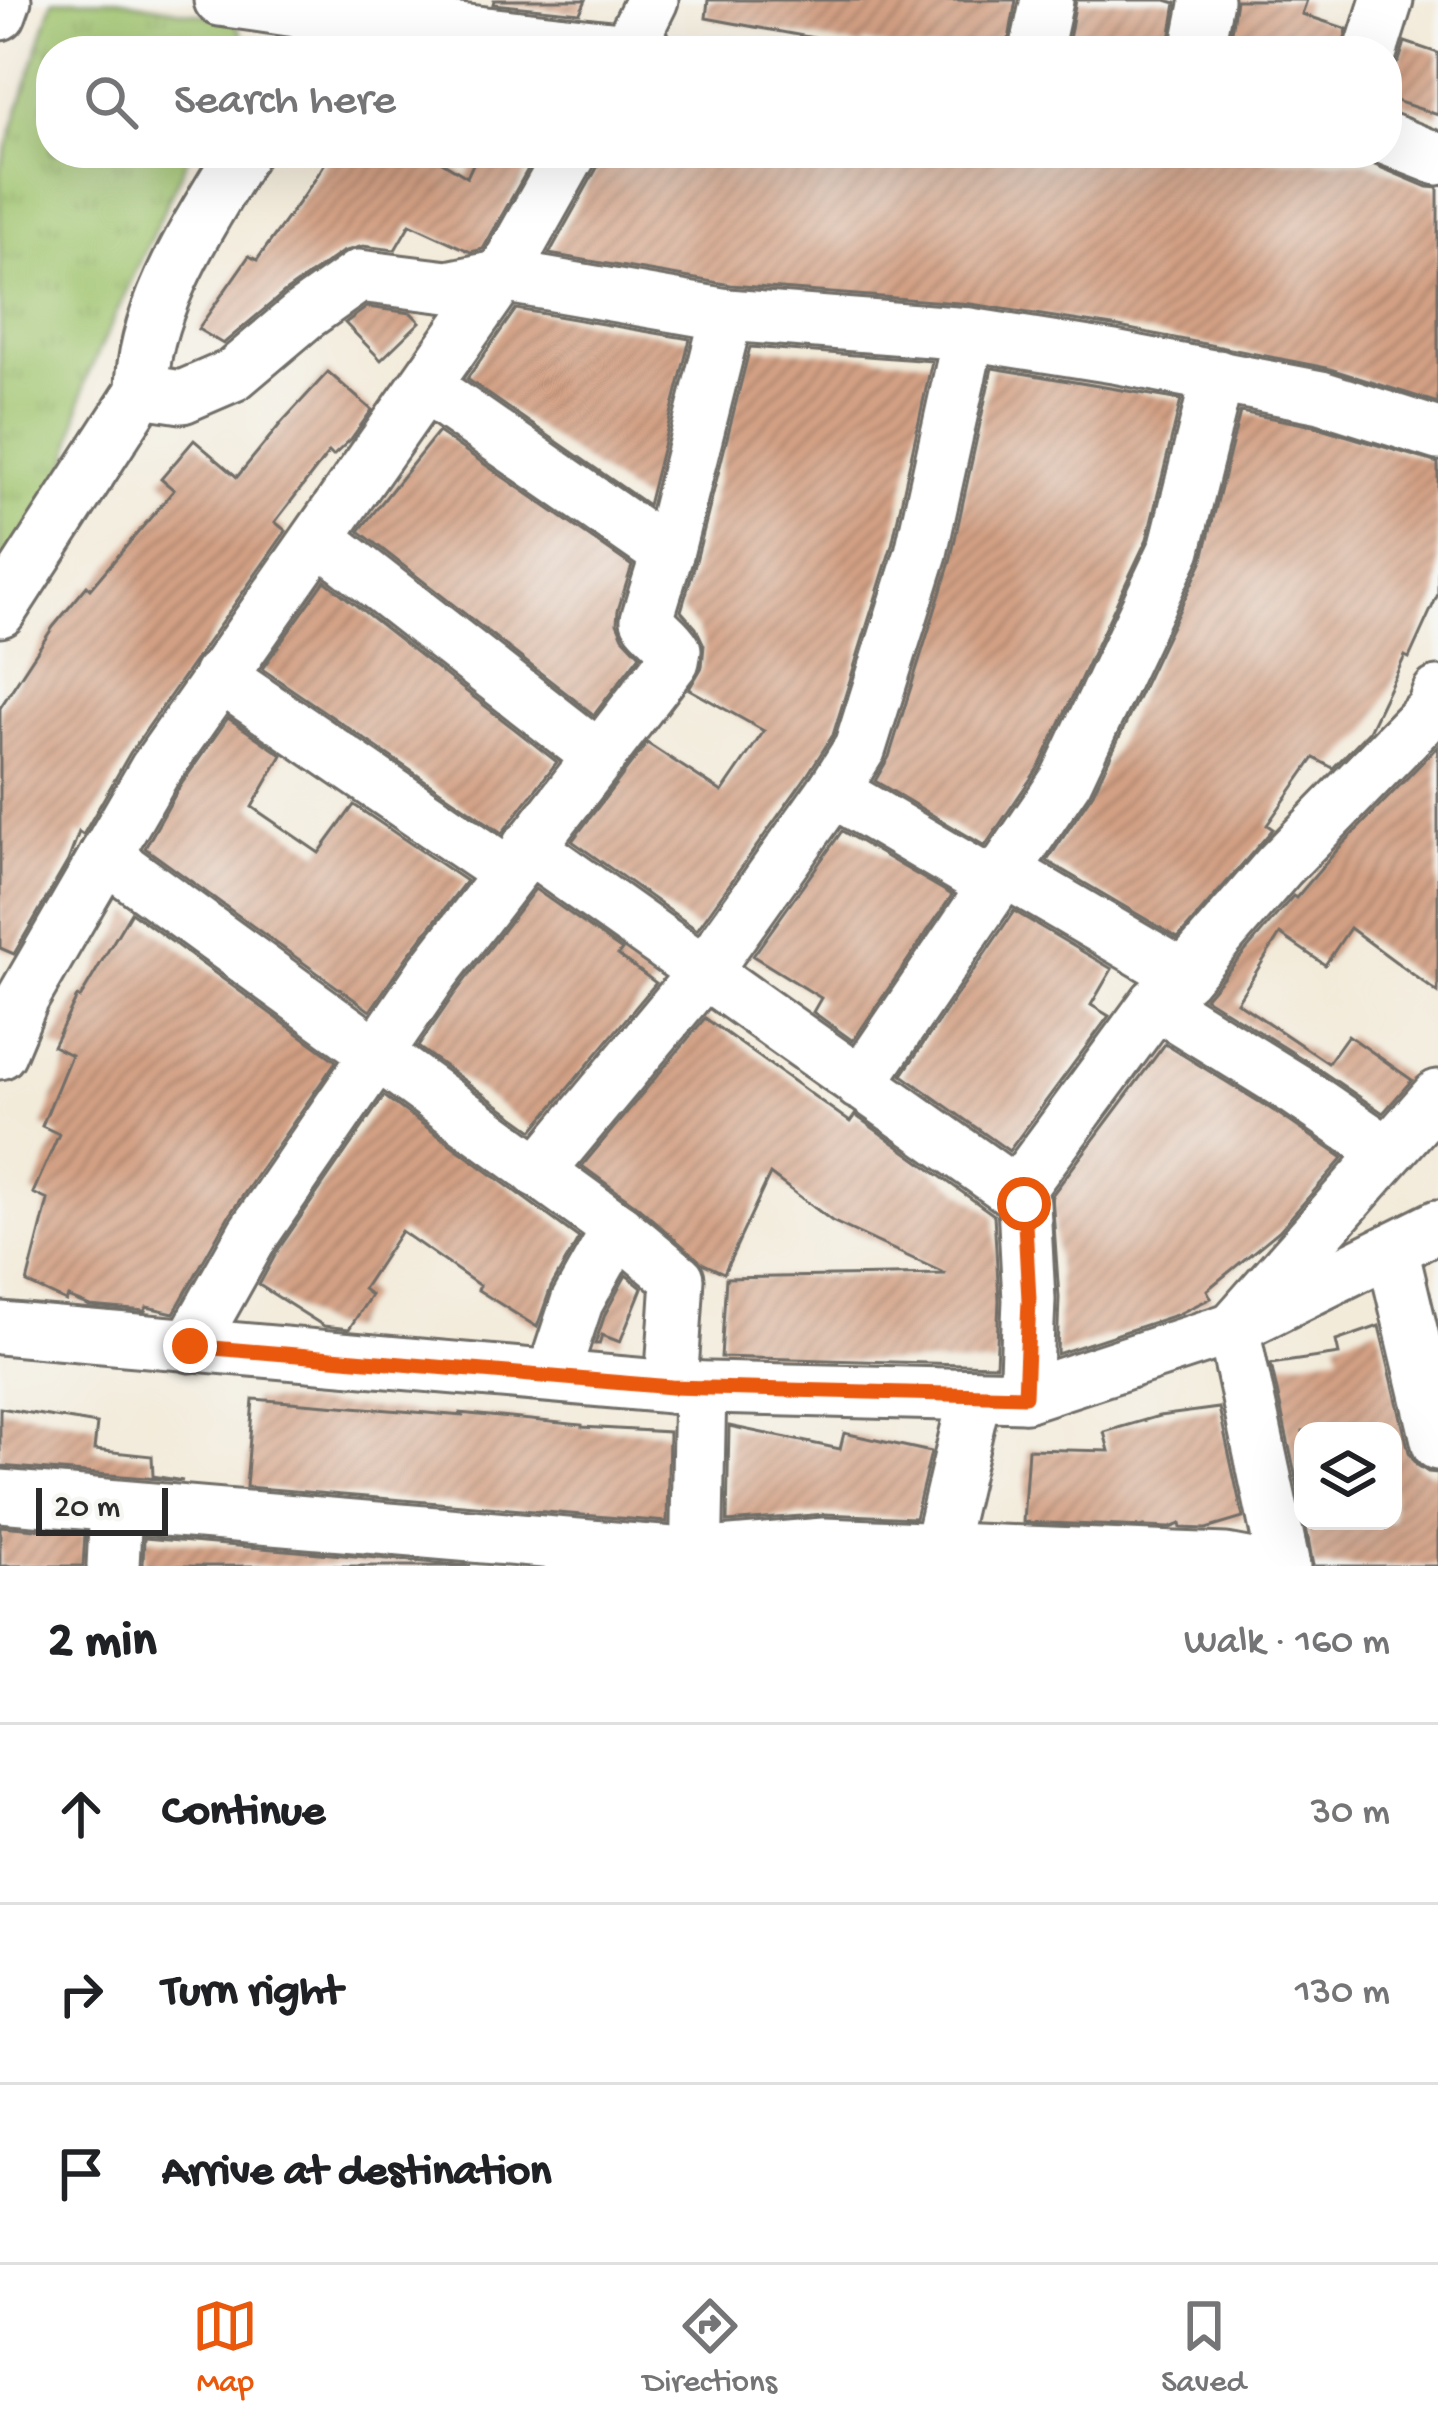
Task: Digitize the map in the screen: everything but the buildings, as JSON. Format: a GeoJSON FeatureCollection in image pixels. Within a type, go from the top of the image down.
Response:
{"type":"FeatureCollection","features":[{"type":"Feature","properties":{"kind":"street"},"geometry":{"type":"LineString","coordinates":[[0,14],[5,0]]}},
{"type":"Feature","properties":{"kind":"street"},"geometry":{"type":"LineString","coordinates":[[220,0],[320,22],[531,19],[587,36]]}},
{"type":"Feature","properties":{"kind":"street"},"geometry":{"type":"LineString","coordinates":[[639,36],[652,0]]}},
{"type":"Feature","properties":{"kind":"street"},"geometry":{"type":"LineString","coordinates":[[1039,36],[1047,0]]}},
{"type":"Feature","properties":{"kind":"street"},"geometry":{"type":"LineString","coordinates":[[1200,36],[1207,0]]}},
{"type":"Feature","properties":{"kind":"street"},"geometry":{"type":"LineString","coordinates":[[1376,36],[1387,0]]}},
{"type":"Feature","properties":{"kind":"street"},"geometry":{"type":"LineString","coordinates":[[1402,145],[1438,159]]}},
{"type":"Feature","properties":{"kind":"street"},"geometry":{"type":"LineString","coordinates":[[0,611],[142,391],[142,364],[178,263],[233,168]]}},
{"type":"Feature","properties":{"kind":"street"},"geometry":{"type":"LineString","coordinates":[[0,1053],[23,998],[154,770],[502,276],[563,168]]}},
{"type":"Feature","properties":{"kind":"street"},"geometry":{"type":"LineString","coordinates":[[142,391],[182,397],[233,375],[359,276],[448,287],[502,276],[727,315],[969,334],[1218,376],[1321,398],[1438,434]]}},
{"type":"Feature","properties":{"kind":"street"},"geometry":{"type":"LineString","coordinates":[[190,1346],[253,1234],[431,975],[673,661],[675,650],[668,638],[647,619],[727,315]]}},
{"type":"Feature","properties":{"kind":"street"},"geometry":{"type":"LineString","coordinates":[[538,1172],[705,971],[860,748],[921,553],[969,334]]}},
{"type":"Feature","properties":{"kind":"street"},"geometry":{"type":"LineString","coordinates":[[860,1084],[1066,780],[1175,549],[1218,376]]}},
{"type":"Feature","properties":{"kind":"street"},"geometry":{"type":"LineString","coordinates":[[426,387],[667,554]]}},
{"type":"Feature","properties":{"kind":"street"},"geometry":{"type":"LineString","coordinates":[[320,538],[598,756]]}},
{"type":"Feature","properties":{"kind":"street"},"geometry":{"type":"LineString","coordinates":[[219,676],[705,971],[1016,1193],[1024,1204],[1029,1300],[1000,1395],[938,1557]]}},
{"type":"Feature","properties":{"kind":"street"},"geometry":{"type":"LineString","coordinates":[[1016,1193],[1170,989],[1279,866],[1436,706]]}},
{"type":"Feature","properties":{"kind":"street"},"geometry":{"type":"LineString","coordinates":[[833,791],[998,878],[1170,989],[1295,1089],[1387,1152]]}},
{"type":"Feature","properties":{"kind":"street"},"geometry":{"type":"LineString","coordinates":[[105,856],[618,1229],[677,1279],[696,1561]]}},
{"type":"Feature","properties":{"kind":"street"},"geometry":{"type":"LineString","coordinates":[[1233,1328],[1438,1096]]}},
{"type":"Feature","properties":{"kind":"street"},"geometry":{"type":"LineString","coordinates":[[0,1328],[686,1387],[1000,1395],[1233,1328],[1438,1226]]}},
{"type":"Feature","properties":{"kind":"street"},"geometry":{"type":"LineString","coordinates":[[553,1376],[577,1302],[618,1229]]}},
{"type":"Feature","properties":{"kind":"street"},"geometry":{"type":"LineString","coordinates":[[1392,1249],[1438,1444]]}},
{"type":"Feature","properties":{"kind":"street"},"geometry":{"type":"LineString","coordinates":[[1233,1328],[1284,1566]]}},
{"type":"Feature","properties":{"kind":"street"},"geometry":{"type":"LineString","coordinates":[[0,1496],[696,1561],[824,1544],[938,1557],[1226,1560],[1258,1566]]}},
{"type":"Feature","properties":{"kind":"street"},"geometry":{"type":"LineString","coordinates":[[113,1566],[116,1507]]}},
{"type":"Feature","properties":{"kind":"green space"},"geometry":{"type":"Polygon","coordinates":[[[53,0],[118,0],[234,20],[242,36],[42,36],[53,0]]]}},
{"type":"Feature","properties":{"kind":"green space"},"geometry":{"type":"Polygon","coordinates":[[[36,54],[36,168],[183,168],[85,381],[66,471],[0,570],[0,169],[36,54]]]}},
{"type":"Feature","properties":{"kind":"route"},"geometry":{"type":"LineString","coordinates":[[190,1346],[671,1387],[1025,1396],[1029,1300],[1024,1204]]}}]}
